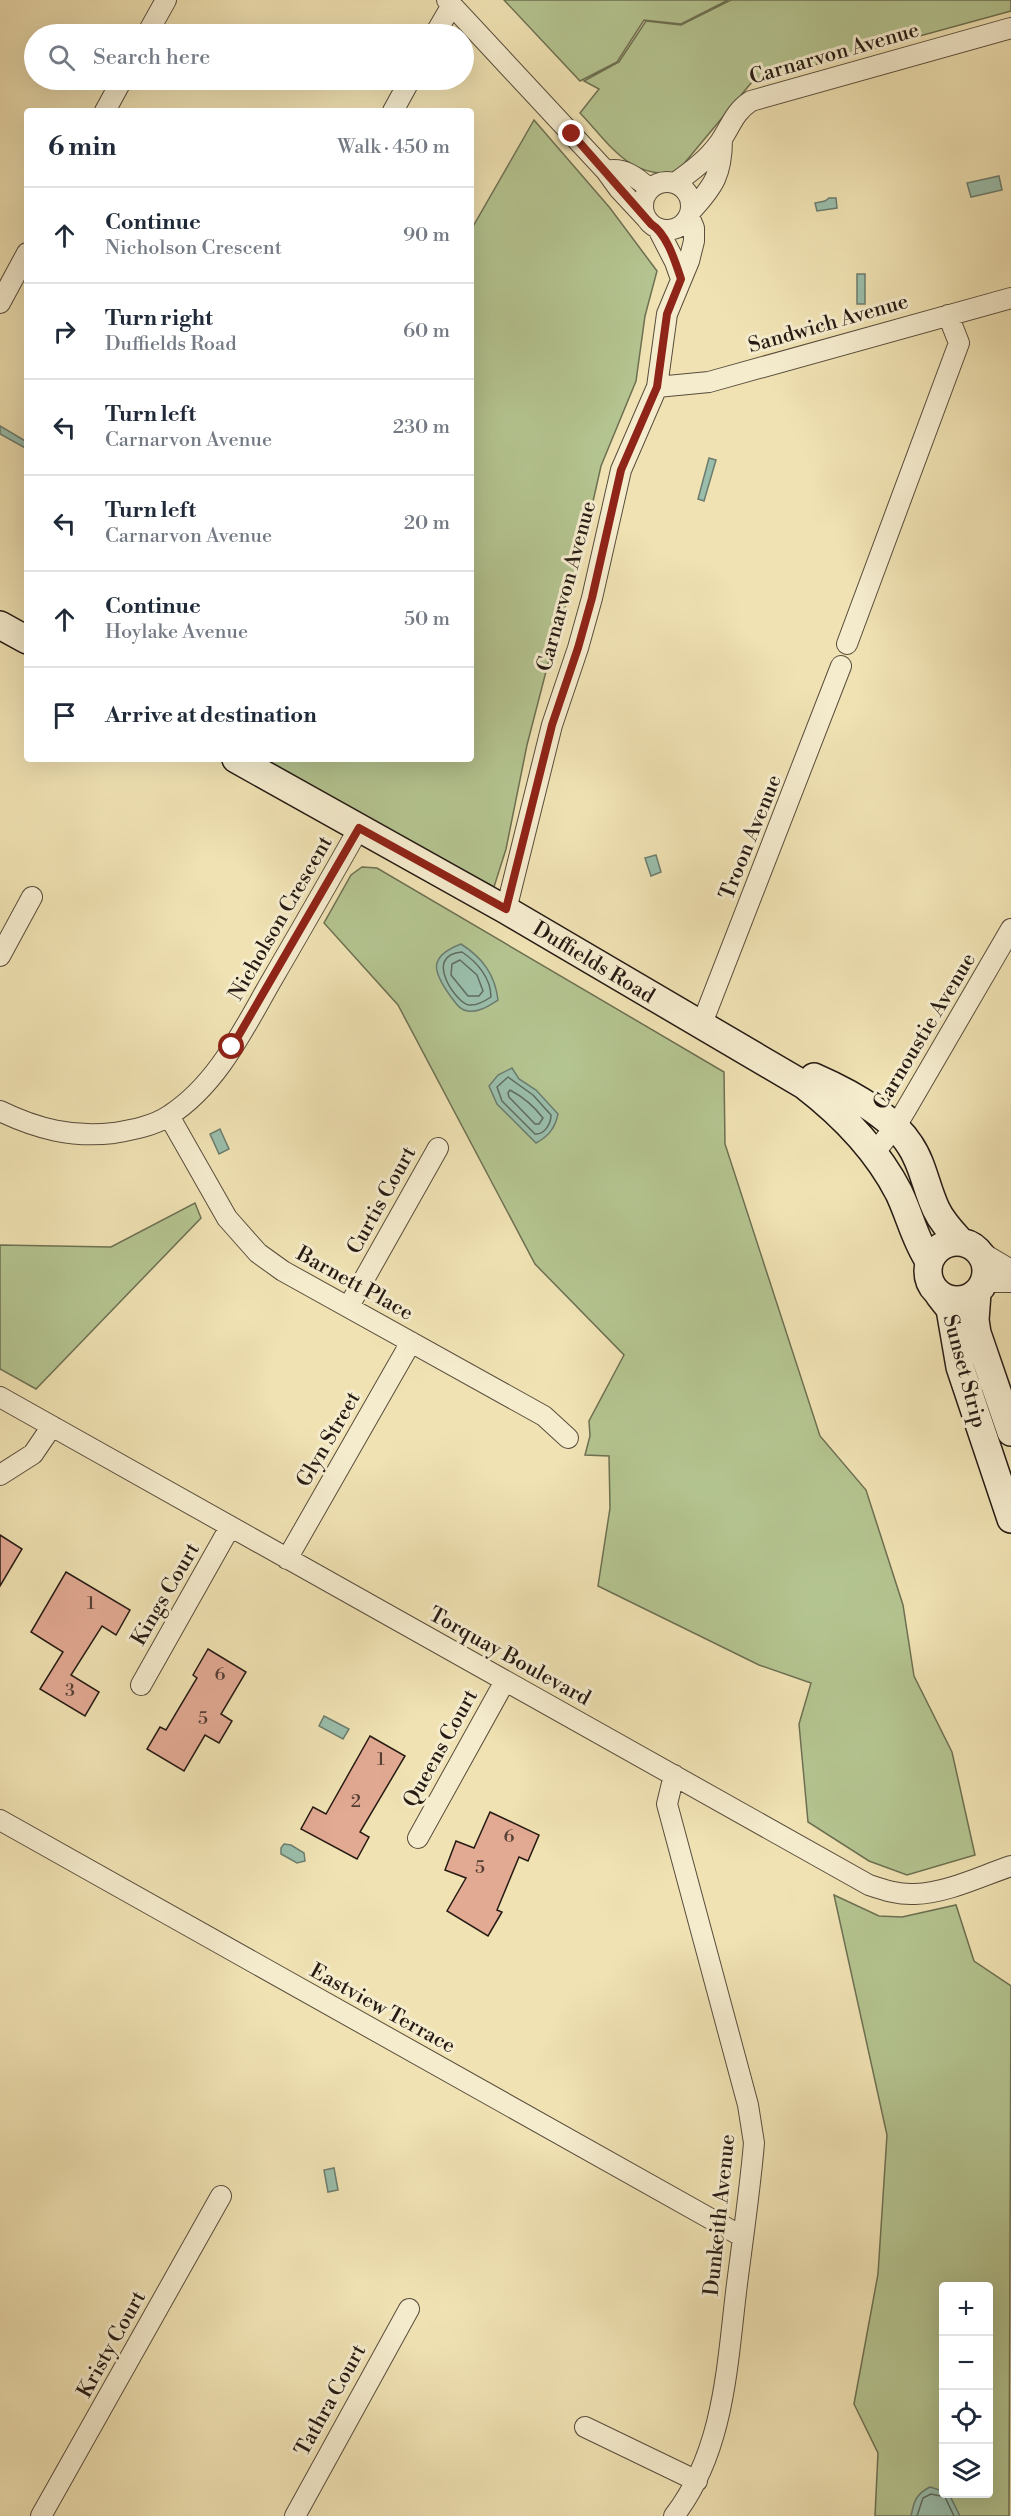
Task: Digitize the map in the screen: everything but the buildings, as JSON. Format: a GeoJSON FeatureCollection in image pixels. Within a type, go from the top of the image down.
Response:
{"type":"FeatureCollection","features":[{"type":"Feature","properties":{"kind":"street"},"geometry":{"type":"LineString","coordinates":[[153,24],[166,0]]}},
{"type":"Feature","properties":{"kind":"street"},"geometry":{"type":"LineString","coordinates":[[439,24],[449,2],[469,24]]}},
{"type":"Feature","properties":{"kind":"street","name":"Carnarvon Avenue"},"geometry":{"type":"LineString","coordinates":[[675,183],[696,168],[722,139],[740,108],[764,95],[1011,28]]}},
{"type":"Feature","properties":{"kind":"street"},"geometry":{"type":"LineString","coordinates":[[474,29],[652,223],[665,230],[680,227],[690,214],[690,197],[681,186],[662,182],[650,189],[643,202],[652,223],[675,262],[681,279]]}},
{"type":"Feature","properties":{"kind":"street"},"geometry":{"type":"LineString","coordinates":[[107,108],[117,90]]}},
{"type":"Feature","properties":{"kind":"street"},"geometry":{"type":"LineString","coordinates":[[395,108],[405,90]]}},
{"type":"Feature","properties":{"kind":"street","name":"Carnarvon Avenue"},"geometry":{"type":"LineString","coordinates":[[506,909],[552,725],[592,598],[621,470],[657,387],[667,314],[689,261],[694,241],[694,228],[690,214],[715,183],[720,166],[722,139]]}},
{"type":"Feature","properties":{"kind":"street"},"geometry":{"type":"LineString","coordinates":[[606,171],[619,168],[638,178],[650,189]]}},
{"type":"Feature","properties":{"kind":"street"},"geometry":{"type":"LineString","coordinates":[[0,303],[24,259]]}},
{"type":"Feature","properties":{"kind":"street","name":"Sandwich Avenue"},"geometry":{"type":"LineString","coordinates":[[657,387],[709,382],[1011,298]]}},
{"type":"Feature","properties":{"kind":"street"},"geometry":{"type":"LineString","coordinates":[[847,644],[959,343],[948,315]]}},
{"type":"Feature","properties":{"kind":"street"},"geometry":{"type":"LineString","coordinates":[[0,625],[24,638]]}},
{"type":"Feature","properties":{"kind":"street","name":"Troon Avenue"},"geometry":{"type":"LineString","coordinates":[[700,1026],[841,666]]}},
{"type":"Feature","properties":{"kind":"street","name":"Duffields Road"},"geometry":{"type":"LineString","coordinates":[[241,762],[506,909],[700,1026],[804,1085],[846,1121],[874,1153],[900,1195],[918,1244],[929,1261]]}},
{"type":"Feature","properties":{"kind":"street","name":"Nicholson Crescent"},"geometry":{"type":"LineString","coordinates":[[0,1111],[45,1129],[73,1135],[98,1135],[125,1131],[169,1116],[203,1086],[232,1047],[359,828]]}},
{"type":"Feature","properties":{"kind":"street"},"geometry":{"type":"LineString","coordinates":[[0,956],[32,897]]}},
{"type":"Feature","properties":{"kind":"street","name":"Carnoustie Avenue"},"geometry":{"type":"LineString","coordinates":[[874,1153],[896,1126],[1011,929]]}},
{"type":"Feature","properties":{"kind":"street","name":"Duffields Road"},"geometry":{"type":"LineString","coordinates":[[700,1026],[823,1081],[896,1126],[911,1146],[936,1208],[946,1226],[970,1246]]}},
{"type":"Feature","properties":{"kind":"street","name":"Barnett Place"},"geometry":{"type":"LineString","coordinates":[[169,1116],[227,1218],[258,1253],[284,1271],[544,1416],[568,1438]]}},
{"type":"Feature","properties":{"kind":"street","name":"Curtis Court"},"geometry":{"type":"LineString","coordinates":[[349,1306],[438,1148]]}},
{"type":"Feature","properties":{"kind":"street"},"geometry":{"type":"LineString","coordinates":[[929,1261],[939,1248],[953,1242],[970,1246],[1011,1270]]}},
{"type":"Feature","properties":{"kind":"street","name":"Sunset Strip"},"geometry":{"type":"LineString","coordinates":[[970,1246],[986,1266],[975,1320],[977,1333],[1011,1432]]}},
{"type":"Feature","properties":{"kind":"street","name":"Sunset Strip"},"geometry":{"type":"LineString","coordinates":[[929,1261],[929,1278],[950,1309],[960,1367],[1011,1519]]}},
{"type":"Feature","properties":{"kind":"street"},"geometry":{"type":"LineString","coordinates":[[980,1288],[1011,1282]]}},
{"type":"Feature","properties":{"kind":"street","name":"Sunset Strip"},"geometry":{"type":"LineString","coordinates":[[939,1295],[956,1300],[971,1297],[980,1288]]}},
{"type":"Feature","properties":{"kind":"street","name":"Glyn Street"},"geometry":{"type":"LineString","coordinates":[[287,1559],[411,1342]]}},
{"type":"Feature","properties":{"kind":"street","name":"Torquay Boulevard"},"geometry":{"type":"LineString","coordinates":[[0,1397],[869,1885],[885,1890],[917,1894],[958,1884],[1011,1866]]}},
{"type":"Feature","properties":{"kind":"street"},"geometry":{"type":"LineString","coordinates":[[0,1475],[33,1454],[52,1426]]}},
{"type":"Feature","properties":{"kind":"street","name":"Kings Court"},"geometry":{"type":"LineString","coordinates":[[141,1684],[230,1527]]}},
{"type":"Feature","properties":{"kind":"street","name":"Queens Court"},"geometry":{"type":"LineString","coordinates":[[418,1838],[505,1681]]}},
{"type":"Feature","properties":{"kind":"street","name":"Dunkeith Avenue"},"geometry":{"type":"LineString","coordinates":[[674,1775],[667,1804],[752,2125],[752,2165],[720,2412],[710,2450],[697,2481],[674,2516]]}},
{"type":"Feature","properties":{"kind":"street","name":"Eastview Terrace"},"geometry":{"type":"LineString","coordinates":[[0,1820],[743,2237]]}},
{"type":"Feature","properties":{"kind":"street","name":"Kristy Court"},"geometry":{"type":"LineString","coordinates":[[41,2516],[221,2196]]}},
{"type":"Feature","properties":{"kind":"street","name":"Tathra Court"},"geometry":{"type":"LineString","coordinates":[[295,2516],[409,2309]]}},
{"type":"Feature","properties":{"kind":"street"},"geometry":{"type":"LineString","coordinates":[[585,2427],[697,2481]]}},
{"type":"Feature","properties":{"kind":"green space"},"geometry":{"type":"Polygon","coordinates":[[[504,0],[728,0],[681,24],[644,20],[617,62],[580,81],[504,0]]]}},
{"type":"Feature","properties":{"kind":"green space"},"geometry":{"type":"Polygon","coordinates":[[[731,0],[1011,0],[1011,11],[752,82],[677,172],[646,171],[633,165],[611,147],[580,113],[599,89],[584,81],[619,62],[646,21],[681,25],[731,0]]]}},
{"type":"Feature","properties":{"kind":"green space"},"geometry":{"type":"Polygon","coordinates":[[[534,120],[610,208],[657,271],[645,316],[636,381],[601,466],[580,559],[550,656],[527,745],[506,849],[494,887],[266,762],[474,762],[474,225],[534,120]]]}},
{"type":"Feature","properties":{"kind":"green space"},"geometry":{"type":"Polygon","coordinates":[[[362,867],[377,868],[724,1072],[725,1144],[820,1436],[866,1490],[903,1605],[914,1676],[952,1752],[975,1855],[907,1875],[869,1861],[808,1822],[799,1724],[811,1683],[759,1665],[598,1586],[610,1508],[609,1456],[585,1455],[590,1436],[589,1421],[624,1355],[535,1264],[398,1005],[324,923],[351,875],[362,867]]]}},
{"type":"Feature","properties":{"kind":"green space"},"geometry":{"type":"Polygon","coordinates":[[[195,1203],[201,1218],[36,1389],[0,1369],[0,1245],[111,1247],[195,1203]]]}},
{"type":"Feature","properties":{"kind":"green space"},"geometry":{"type":"Polygon","coordinates":[[[834,1895],[879,1916],[902,1917],[956,1905],[974,1961],[1011,1986],[1009,2516],[875,2516],[878,2453],[854,2404],[878,2274],[887,2135],[834,1895]]]}},
{"type":"Feature","properties":{"kind":"water"},"geometry":{"type":"Polygon","coordinates":[[[999,176],[1002,190],[971,197],[967,183],[999,176]]]}},
{"type":"Feature","properties":{"kind":"water"},"geometry":{"type":"Polygon","coordinates":[[[836,198],[837,208],[817,211],[815,203],[836,198]]]}},
{"type":"Feature","properties":{"kind":"water"},"geometry":{"type":"Polygon","coordinates":[[[857,274],[865,274],[865,304],[857,304],[857,274]]]}},
{"type":"Feature","properties":{"kind":"water"},"geometry":{"type":"Polygon","coordinates":[[[0,426],[24,440],[24,447],[0,434],[0,426]]]}},
{"type":"Feature","properties":{"kind":"water"},"geometry":{"type":"Polygon","coordinates":[[[709,458],[716,460],[704,501],[698,499],[709,458]]]}},
{"type":"Feature","properties":{"kind":"water"},"geometry":{"type":"Polygon","coordinates":[[[656,855],[661,872],[651,876],[645,858],[656,855]]]}},
{"type":"Feature","properties":{"kind":"water"},"geometry":{"type":"Polygon","coordinates":[[[461,944],[482,961],[491,975],[496,991],[498,1000],[476,1011],[465,1010],[458,1006],[437,973],[438,960],[450,949],[461,944]]]}},
{"type":"Feature","properties":{"kind":"water"},"geometry":{"type":"Polygon","coordinates":[[[512,1068],[519,1079],[536,1090],[558,1114],[551,1131],[536,1143],[497,1104],[489,1086],[498,1075],[512,1068]]]}},
{"type":"Feature","properties":{"kind":"water"},"geometry":{"type":"Polygon","coordinates":[[[220,1129],[229,1149],[219,1154],[210,1134],[220,1129]]]}},
{"type":"Feature","properties":{"kind":"water"},"geometry":{"type":"Polygon","coordinates":[[[324,1716],[349,1729],[343,1739],[319,1726],[324,1716]]]}},
{"type":"Feature","properties":{"kind":"water"},"geometry":{"type":"Polygon","coordinates":[[[284,1844],[291,1845],[304,1853],[305,1861],[297,1863],[281,1854],[284,1844]]]}},
{"type":"Feature","properties":{"kind":"water"},"geometry":{"type":"Polygon","coordinates":[[[334,2168],[338,2190],[328,2192],[324,2170],[334,2168]]]}},
{"type":"Feature","properties":{"kind":"water"},"geometry":{"type":"Polygon","coordinates":[[[930,2487],[939,2490],[939,2498],[951,2498],[960,2516],[911,2516],[916,2498],[930,2487]]]}},
{"type":"Feature","properties":{"kind":"route"},"geometry":{"type":"LineString","coordinates":[[232,1047],[359,828],[506,909],[512,893],[525,830],[552,725],[592,598],[621,470],[657,387],[667,314],[681,279],[658,229],[619,189],[606,171],[572,134]]}}]}
